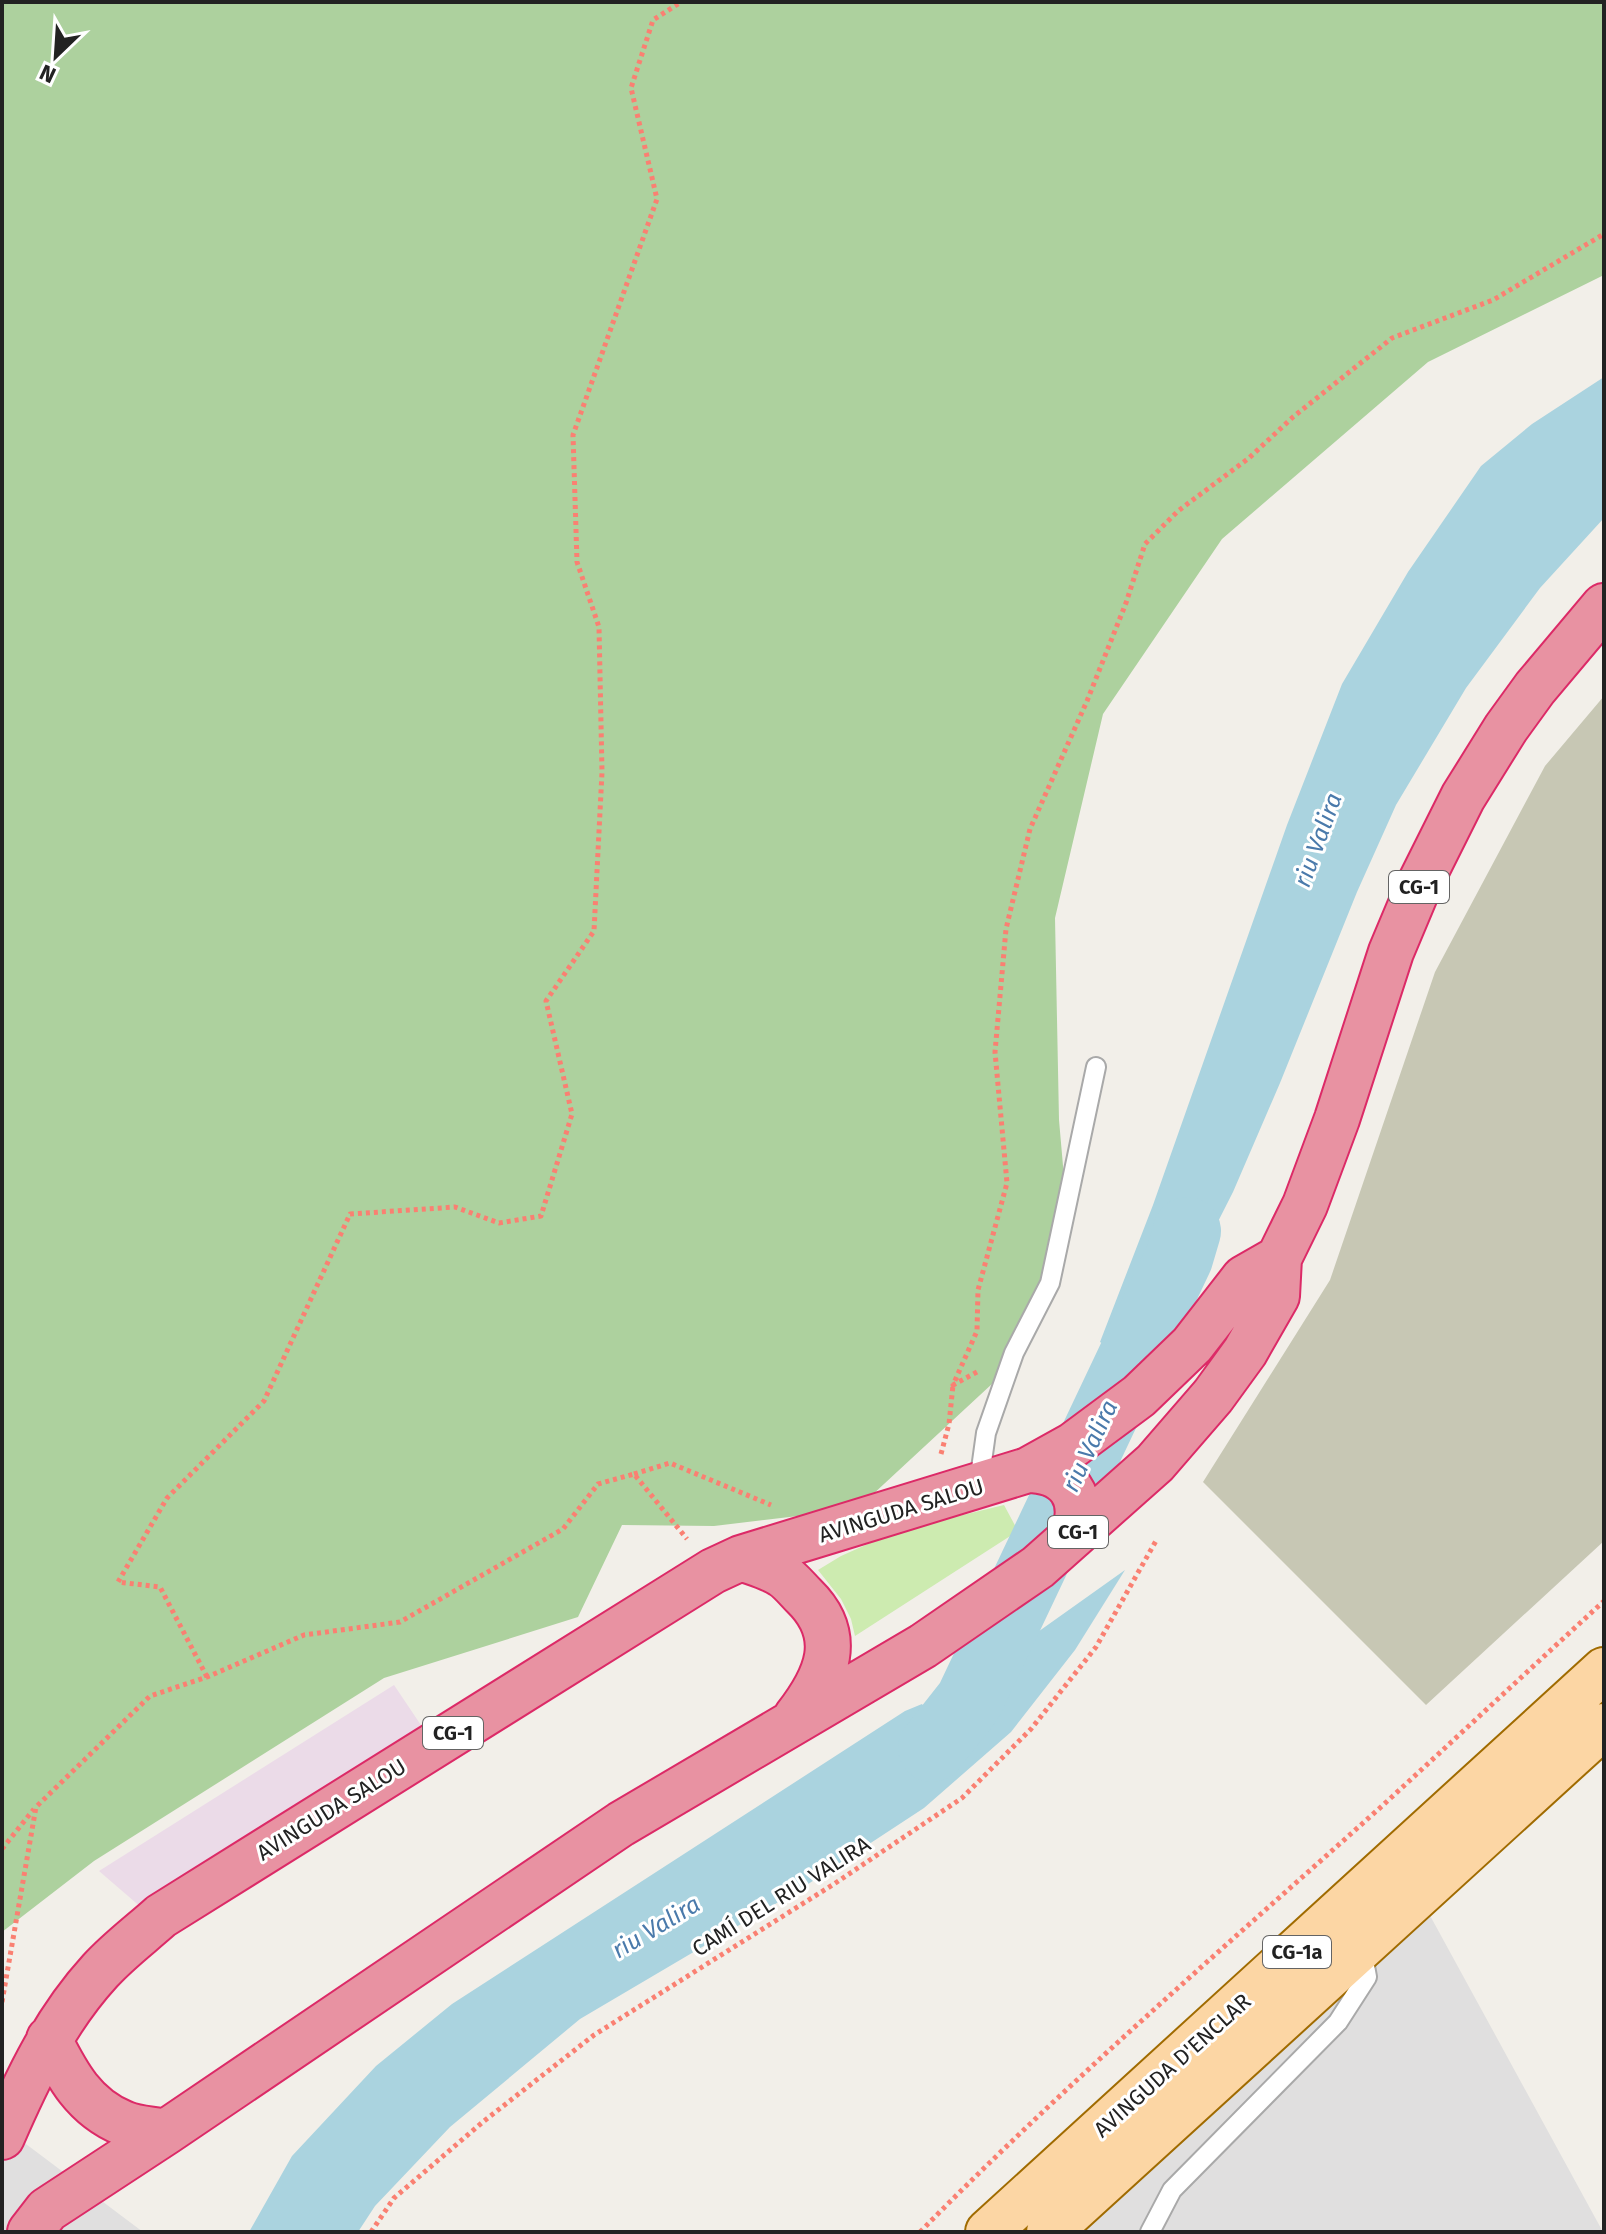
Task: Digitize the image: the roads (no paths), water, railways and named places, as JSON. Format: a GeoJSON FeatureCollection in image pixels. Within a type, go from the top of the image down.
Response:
{"type":"FeatureCollection","features":[{"type":"Feature","properties":{"kind":"highway","name":"CG-1"},"geometry":{"type":"LineString","coordinates":[[30,2232],[47,2210],[621,1824],[923,1646],[1038,1567],[1155,1463],[1213,1396],[1245,1352],[1277,1296],[1279,1258],[1305,1205],[1337,1119],[1391,952],[1463,797],[1535,688],[1604,606]]}},
{"type":"Feature","properties":{"kind":"highway","name":"CG-1"},"geometry":{"type":"LineString","coordinates":[[1006,1477],[1073,1445],[1139,1396],[1192,1345],[1244,1278],[1279,1258]]}},
{"type":"Feature","properties":{"kind":"highway","name":"CG-1"},"geometry":{"type":"LineString","coordinates":[[1006,1477],[1044,1470],[1059,1477],[1071,1488],[1078,1503],[1079,1520],[1073,1536]]}},
{"type":"Feature","properties":{"kind":"highway","name":"AVINGUDA SALOU"},"geometry":{"type":"LineString","coordinates":[[2,2137],[49,2039],[76,1998],[102,1968],[161,1916],[727,1564],[1006,1477]]}},
{"type":"Feature","properties":{"kind":"highway"},"geometry":{"type":"LineString","coordinates":[[727,1564],[783,1575],[818,1609],[827,1628],[824,1671],[816,1691],[795,1719]]}},
{"type":"Feature","properties":{"kind":"highway"},"geometry":{"type":"LineString","coordinates":[[49,2039],[74,2086],[94,2106],[124,2124],[166,2132]]}},
{"type":"Feature","properties":{"kind":"main road","name":"AVINGUDA D'ENCLAR"},"geometry":{"type":"LineString","coordinates":[[988,2232],[1604,1670]]}},
{"type":"Feature","properties":{"kind":"main road","name":"AVINGUDA D'ENCLAR"},"geometry":{"type":"LineString","coordinates":[[1049,2232],[1604,1726]]}},
{"type":"Feature","properties":{"kind":"lane"},"geometry":{"type":"LineString","coordinates":[[1006,1477],[986,1433],[1014,1353],[1050,1283],[1096,1067]]}},
{"type":"Feature","properties":{"kind":"lane"},"geometry":{"type":"LineString","coordinates":[[1150,2232],[1172,2190],[1338,2022],[1367,1977],[1361,1948]]}},
{"type":"Feature","properties":{"kind":"water"},"geometry":{"type":"Polygon","coordinates":[[[1604,377],[1604,518],[1540,588],[1466,688],[1396,805],[1233,1192],[1198,1261],[1092,1381],[1107,1346],[1100,1342],[1153,1205],[1287,825],[1342,684],[1408,572],[1481,466],[1532,424],[1604,377]]]}},
{"type":"Feature","properties":{"kind":"water"},"geometry":{"type":"Polygon","coordinates":[[[1125,1570],[1075,1650],[1011,1732],[924,1808],[799,1890],[580,2019],[450,2127],[375,2206],[358,2232],[249,2232],[292,2156],[376,2066],[452,2004],[905,1711],[922,1704],[927,1711],[1125,1570]]]}},
{"type":"Feature","properties":{"kind":"waterway","name":"riu Valira"},"geometry":{"type":"LineString","coordinates":[[932,1748],[969,1701],[1179,1258],[1187,1231]]}}]}
